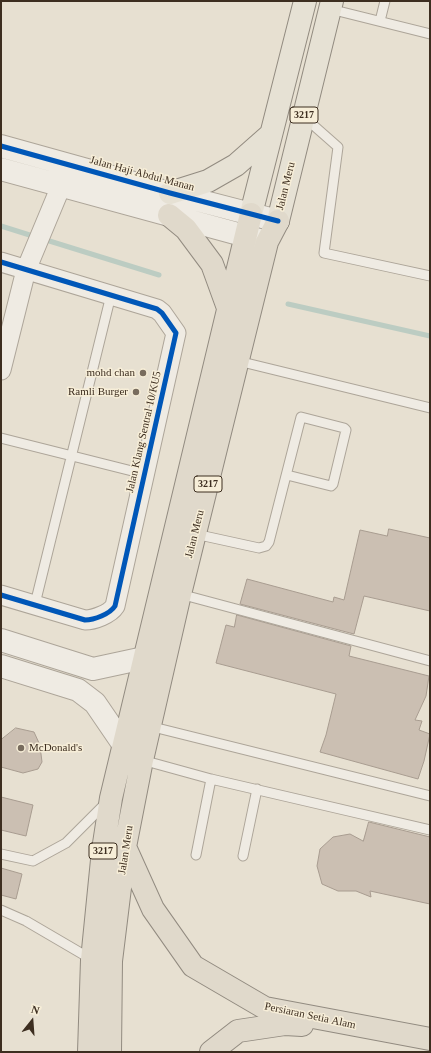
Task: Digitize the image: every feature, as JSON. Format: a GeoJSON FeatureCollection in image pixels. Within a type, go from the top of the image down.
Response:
{"type":"FeatureCollection","features":[{"type":"Feature","properties":{"kind":"highway","name":"Jalan Meru"},"geometry":{"type":"LineString","coordinates":[[88,1052],[92,960],[103,850],[111,798],[251,214]]}},
{"type":"Feature","properties":{"kind":"highway"},"geometry":{"type":"LineString","coordinates":[[169,215],[186,229],[212,264],[228,308]]}},
{"type":"Feature","properties":{"kind":"highway","name":"Jalan Meru"},"geometry":{"type":"LineString","coordinates":[[110,1052],[111,961],[125,847],[142,760],[180,594],[267,242],[278,221]]}},
{"type":"Feature","properties":{"kind":"highway","name":"Persiaran Setia Alam"},"geometry":{"type":"LineString","coordinates":[[125,847],[153,909],[193,966],[265,1008],[430,1039]]}},
{"type":"Feature","properties":{"kind":"highway"},"geometry":{"type":"LineString","coordinates":[[211,1052],[238,1031],[285,1024],[389,1032]]}},
{"type":"Feature","properties":{"kind":"main road","name":"Jalan Meru"},"geometry":{"type":"LineString","coordinates":[[251,214],[305,1]]}},
{"type":"Feature","properties":{"kind":"main road","name":"Jalan Meru"},"geometry":{"type":"LineString","coordinates":[[278,221],[331,5]]}},
{"type":"Feature","properties":{"kind":"main road"},"geometry":{"type":"LineString","coordinates":[[170,193],[208,181],[236,165],[270,135]]}},
{"type":"Feature","properties":{"kind":"street","name":"Jalan Haji Abdul Manan"},"geometry":{"type":"LineString","coordinates":[[1,146],[278,221]]}},
{"type":"Feature","properties":{"kind":"street"},"geometry":{"type":"LineString","coordinates":[[1,169],[267,242]]}},
{"type":"Feature","properties":{"kind":"street"},"geometry":{"type":"LineString","coordinates":[[1,370],[4,345],[26,270],[61,186]]}},
{"type":"Feature","properties":{"kind":"street","name":"Jalan Klang Sentral 10/KU5"},"geometry":{"type":"LineString","coordinates":[[1,262],[157,309],[162,313],[176,333],[115,606],[113,609],[91,620],[85,620],[1,594]]}},
{"type":"Feature","properties":{"kind":"street"},"geometry":{"type":"LineString","coordinates":[[1,640],[93,669],[144,658]]}},
{"type":"Feature","properties":{"kind":"street"},"geometry":{"type":"LineString","coordinates":[[1,666],[78,690],[95,703],[123,744]]}},
{"type":"Feature","properties":{"kind":"lane"},"geometry":{"type":"LineString","coordinates":[[380,21],[385,1]]}},
{"type":"Feature","properties":{"kind":"lane"},"geometry":{"type":"LineString","coordinates":[[331,5],[380,21],[430,34]]}},
{"type":"Feature","properties":{"kind":"lane"},"geometry":{"type":"LineString","coordinates":[[303,116],[338,147],[324,253],[430,276]]}},
{"type":"Feature","properties":{"kind":"lane"},"geometry":{"type":"LineString","coordinates":[[35,604],[111,295]]}},
{"type":"Feature","properties":{"kind":"lane"},"geometry":{"type":"LineString","coordinates":[[238,361],[430,408]]}},
{"type":"Feature","properties":{"kind":"lane"},"geometry":{"type":"LineString","coordinates":[[195,534],[259,548],[266,546],[269,542],[286,475],[301,417],[344,428],[346,430],[333,484],[331,486],[286,475]]}},
{"type":"Feature","properties":{"kind":"lane"},"geometry":{"type":"LineString","coordinates":[[1,438],[144,474]]}},
{"type":"Feature","properties":{"kind":"lane"},"geometry":{"type":"LineString","coordinates":[[180,594],[430,661]]}},
{"type":"Feature","properties":{"kind":"lane"},"geometry":{"type":"LineString","coordinates":[[149,726],[430,796]]}},
{"type":"Feature","properties":{"kind":"lane"},"geometry":{"type":"LineString","coordinates":[[142,760],[430,830]]}},
{"type":"Feature","properties":{"kind":"lane"},"geometry":{"type":"LineString","coordinates":[[196,854],[211,778]]}},
{"type":"Feature","properties":{"kind":"lane"},"geometry":{"type":"LineString","coordinates":[[243,856],[257,789]]}},
{"type":"Feature","properties":{"kind":"lane"},"geometry":{"type":"LineString","coordinates":[[1,854],[33,861],[66,843],[111,798]]}},
{"type":"Feature","properties":{"kind":"lane"},"geometry":{"type":"LineString","coordinates":[[1,910],[26,921],[92,960]]}},
{"type":"Feature","properties":{"kind":"building"},"geometry":{"type":"Polygon","coordinates":[[[389,529],[430,538],[430,611],[364,596],[354,634],[240,604],[247,579],[333,602],[334,597],[344,600],[360,530],[387,536],[389,529]]]}},
{"type":"Feature","properties":{"kind":"building"},"geometry":{"type":"Polygon","coordinates":[[[237,615],[351,646],[349,656],[429,676],[426,696],[415,720],[422,721],[419,730],[430,734],[418,779],[320,752],[326,735],[336,694],[216,663],[226,625],[234,627],[237,615]]]}},
{"type":"Feature","properties":{"kind":"building","name":"McDonald's"},"geometry":{"type":"Polygon","coordinates":[[[16,728],[34,732],[39,743],[42,762],[38,769],[23,773],[1,767],[1,740],[16,728]]]}},
{"type":"Feature","properties":{"kind":"building"},"geometry":{"type":"Polygon","coordinates":[[[1,797],[33,805],[26,836],[1,830],[1,797]]]}},
{"type":"Feature","properties":{"kind":"building"},"geometry":{"type":"Polygon","coordinates":[[[369,822],[430,837],[430,904],[370,891],[371,897],[356,891],[338,891],[322,884],[317,866],[320,849],[333,837],[350,834],[363,841],[369,822]]]}},
{"type":"Feature","properties":{"kind":"building"},"geometry":{"type":"Polygon","coordinates":[[[1,868],[22,874],[16,899],[1,895],[1,868]]]}},
{"type":"Feature","properties":{"kind":"waterway"},"geometry":{"type":"LineString","coordinates":[[1,226],[36,237]]}},
{"type":"Feature","properties":{"kind":"waterway"},"geometry":{"type":"LineString","coordinates":[[43,239],[159,275]]}},
{"type":"Feature","properties":{"kind":"waterway"},"geometry":{"type":"LineString","coordinates":[[288,304],[430,336]]}},
{"type":"Feature","properties":{"kind":"cycle path"},"geometry":{"type":"LineString","coordinates":[[1,146],[278,221]]}},
{"type":"Feature","properties":{"kind":"cycle path"},"geometry":{"type":"LineString","coordinates":[[1,262],[157,309],[162,313],[176,333],[115,606],[113,609],[102,616],[85,620],[1,595]]}},
{"type":"Feature","properties":{"kind":"place","name":"mohd chan"},"geometry":{"type":"Point","coordinates":[143,373]}},
{"type":"Feature","properties":{"kind":"place","name":"Ramli Burger"},"geometry":{"type":"Point","coordinates":[136,392]}},
{"type":"Feature","properties":{"kind":"place","name":"McDonald's"},"geometry":{"type":"Point","coordinates":[21,748]}}]}
